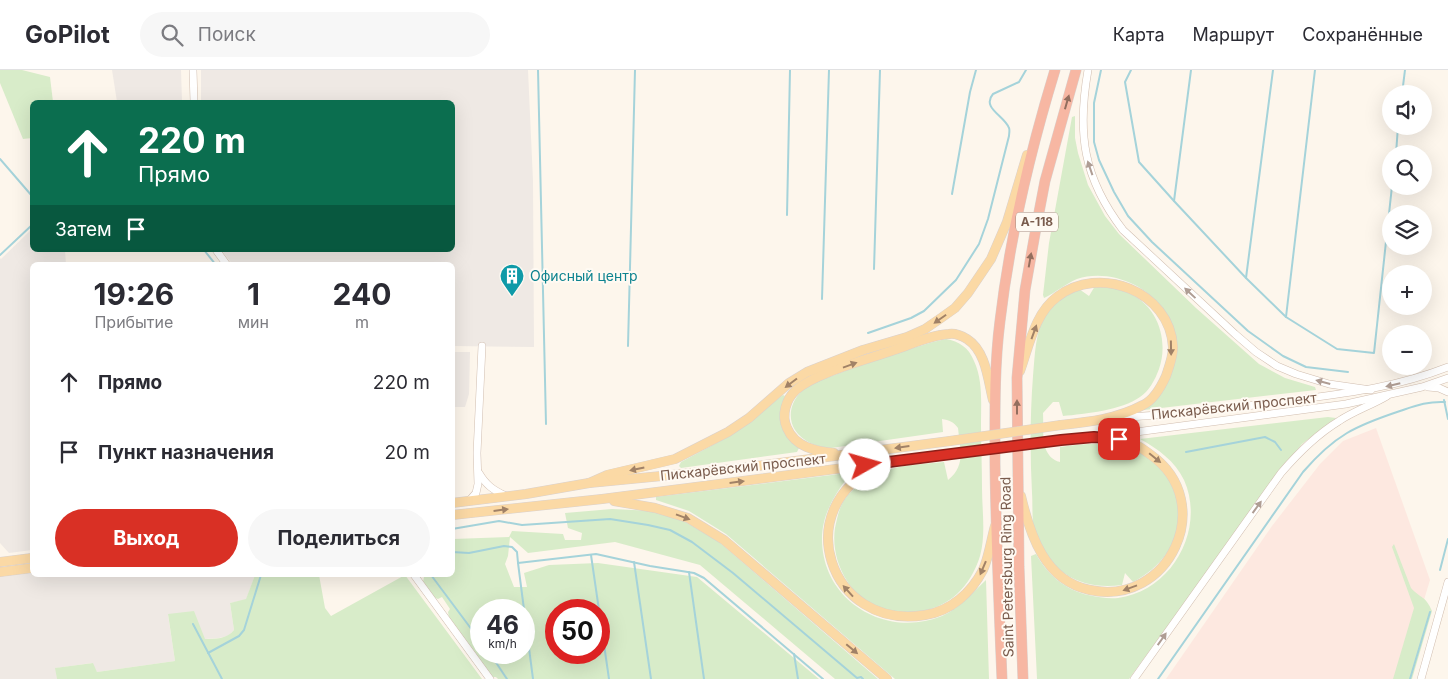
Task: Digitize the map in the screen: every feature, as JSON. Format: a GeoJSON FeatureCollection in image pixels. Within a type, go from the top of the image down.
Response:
{"type":"FeatureCollection","features":[{"type":"Feature","properties":{"kind":"highway","name":"Saint Petersburg Ring Road"},"geometry":{"type":"LineString","coordinates":[[1002,679],[996,521],[995,409],[1000,322],[1009,256],[1043,110],[1055,70]]}},
{"type":"Feature","properties":{"kind":"highway","name":"Saint Petersburg Ring Road"},"geometry":{"type":"LineString","coordinates":[[1023,679],[1019,566],[1017,378],[1025,290],[1045,181],[1076,70]]}},
{"type":"Feature","properties":{"kind":"main road"},"geometry":{"type":"LineString","coordinates":[[589,483],[606,475],[675,460],[728,432],[749,418],[789,384],[807,372],[863,350],[907,337],[925,329],[955,308],[980,277],[1000,240],[1043,110]]}},
{"type":"Feature","properties":{"kind":"main road"},"geometry":{"type":"LineString","coordinates":[[1017,378],[1039,318],[1056,297],[1087,283],[1110,283],[1135,290],[1148,299],[1161,314],[1170,331],[1173,347],[1170,364],[1162,385],[1151,399],[1143,405],[1107,419]]}},
{"type":"Feature","properties":{"kind":"main road"},"geometry":{"type":"LineString","coordinates":[[847,455],[816,451],[794,439],[784,419],[785,408],[792,394],[812,379],[927,339],[950,334],[960,336],[973,343],[984,365],[995,409]]}},
{"type":"Feature","properties":{"kind":"main road","name":"Пискарёвский проспект"},"geometry":{"type":"LineString","coordinates":[[455,503],[589,483],[734,469],[847,455],[1107,419]]}},
{"type":"Feature","properties":{"kind":"main road"},"geometry":{"type":"LineString","coordinates":[[1019,490],[1028,526],[1034,540],[1046,560],[1059,575],[1070,583],[1101,593],[1116,593],[1146,581],[1157,573],[1167,561],[1180,538],[1182,508],[1176,484],[1162,464],[1143,449],[1123,440],[1094,437]]}},
{"type":"Feature","properties":{"kind":"main road","name":"Пискарёвский проспект"},"geometry":{"type":"LineString","coordinates":[[455,515],[602,499],[1094,437]]}},
{"type":"Feature","properties":{"kind":"main road"},"geometry":{"type":"LineString","coordinates":[[902,460],[879,466],[863,474],[848,486],[840,497],[831,517],[828,538],[833,566],[846,589],[858,601],[870,608],[899,616],[915,617],[950,607],[960,600],[974,584],[983,569],[996,521]]}},
{"type":"Feature","properties":{"kind":"main road"},"geometry":{"type":"LineString","coordinates":[[602,499],[655,508],[688,518],[724,540],[887,679]]}},
{"type":"Feature","properties":{"kind":"main road"},"geometry":{"type":"LineString","coordinates":[[0,562],[30,558]]}},
{"type":"Feature","properties":{"kind":"main road"},"geometry":{"type":"LineString","coordinates":[[0,572],[30,568]]}},
{"type":"Feature","properties":{"kind":"street"},"geometry":{"type":"LineString","coordinates":[[194,70],[194,100]]}},
{"type":"Feature","properties":{"kind":"street"},"geometry":{"type":"LineString","coordinates":[[1088,70],[1083,112],[1083,141],[1096,184],[1110,212],[1123,230],[1235,334],[1256,352],[1277,366],[1329,384],[1371,390]]}},
{"type":"Feature","properties":{"kind":"street"},"geometry":{"type":"LineString","coordinates":[[469,501],[476,493],[479,472],[477,453],[482,346]]}},
{"type":"Feature","properties":{"kind":"street","name":"Пискарёвский проспект"},"geometry":{"type":"LineString","coordinates":[[1107,419],[1202,412],[1371,390],[1409,381],[1448,367]]}},
{"type":"Feature","properties":{"kind":"street","name":"Пискарёвский проспект"},"geometry":{"type":"LineString","coordinates":[[1094,437],[1346,404],[1387,396],[1448,378]]}},
{"type":"Feature","properties":{"kind":"street"},"geometry":{"type":"LineString","coordinates":[[1422,387],[1439,388],[1448,392]]}},
{"type":"Feature","properties":{"kind":"street"},"geometry":{"type":"LineString","coordinates":[[1134,679],[1300,450],[1340,420],[1369,407],[1387,396]]}},
{"type":"Feature","properties":{"kind":"street"},"geometry":{"type":"LineString","coordinates":[[479,472],[486,484],[494,491],[506,496]]}},
{"type":"Feature","properties":{"kind":"street"},"geometry":{"type":"LineString","coordinates":[[415,577],[490,679]]}},
{"type":"Feature","properties":{"kind":"street"},"geometry":{"type":"LineString","coordinates":[[1421,679],[1448,582]]}},
{"type":"Feature","properties":{"kind":"shaded area"},"geometry":{"type":"Polygon","coordinates":[[[112,70],[181,70],[182,100],[117,100],[112,70]]]}},
{"type":"Feature","properties":{"kind":"shaded area"},"geometry":{"type":"Polygon","coordinates":[[[201,70],[528,70],[533,181],[534,347],[455,346],[455,262],[231,262],[223,252],[455,252],[455,100],[201,100],[201,70]]]}},
{"type":"Feature","properties":{"kind":"shaded area"},"geometry":{"type":"Polygon","coordinates":[[[30,231],[30,252],[65,252],[66,262],[30,262],[30,550],[9,553],[0,543],[1,259],[30,231]]]}},
{"type":"Feature","properties":{"kind":"shaded area"},"geometry":{"type":"Polygon","coordinates":[[[455,352],[470,352],[469,394],[465,407],[455,407],[455,352]]]}},
{"type":"Feature","properties":{"kind":"shaded area"},"geometry":{"type":"Polygon","coordinates":[[[1376,428],[1430,580],[1400,679],[1166,679],[1272,526],[1320,464],[1343,441],[1376,428]]]}},
{"type":"Feature","properties":{"kind":"shaded area"},"geometry":{"type":"Polygon","coordinates":[[[30,573],[30,577],[254,577],[246,600],[230,603],[234,630],[228,636],[205,639],[168,615],[175,661],[97,672],[92,663],[56,668],[57,679],[0,679],[0,577],[30,573]]]}},
{"type":"Feature","properties":{"kind":"green space"},"geometry":{"type":"Polygon","coordinates":[[[0,70],[22,70],[50,77],[53,100],[30,100],[30,138],[23,139],[0,83],[0,70]]]}},
{"type":"Feature","properties":{"kind":"green space"},"geometry":{"type":"Polygon","coordinates":[[[1075,116],[1075,138],[1088,185],[1105,216],[1119,234],[1196,308],[1259,364],[1285,378],[1315,387],[1316,390],[1144,410],[1143,408],[1173,362],[1164,313],[1155,300],[1136,285],[1112,277],[1100,276],[1088,276],[1077,279],[1044,298],[1049,243],[1072,117],[1075,116]]]}},
{"type":"Feature","properties":{"kind":"green space"},"geometry":{"type":"Polygon","coordinates":[[[1095,286],[1124,291],[1147,306],[1154,315],[1163,347],[1159,369],[1154,381],[1146,392],[1123,405],[1103,411],[1063,416],[1059,402],[1053,402],[1043,413],[1043,435],[1046,449],[1053,459],[1060,462],[1060,447],[1104,444],[1126,447],[1136,451],[1152,460],[1164,471],[1169,478],[1178,505],[1176,532],[1165,556],[1145,575],[1133,582],[1125,573],[1122,585],[1108,586],[1082,582],[1061,570],[1044,551],[1035,533],[1033,522],[1031,405],[1035,352],[1042,320],[1049,309],[1065,296],[1079,289],[1089,296],[1095,286]]]}},
{"type":"Feature","properties":{"kind":"green space"},"geometry":{"type":"Polygon","coordinates":[[[946,339],[959,343],[966,349],[972,356],[979,376],[981,400],[982,548],[971,577],[961,590],[949,600],[937,607],[918,612],[902,613],[882,610],[860,597],[845,577],[839,565],[834,541],[840,509],[845,499],[857,486],[885,471],[899,467],[944,462],[948,480],[954,475],[960,463],[958,428],[955,424],[942,419],[943,432],[831,448],[816,445],[802,438],[795,430],[791,420],[791,410],[801,392],[809,386],[884,357],[946,339]]]}},
{"type":"Feature","properties":{"kind":"green space"},"geometry":{"type":"Polygon","coordinates":[[[783,395],[785,396],[781,411],[782,425],[787,437],[799,448],[797,452],[681,468],[679,466],[681,462],[728,437],[783,395]]]}},
{"type":"Feature","properties":{"kind":"green space"},"geometry":{"type":"Polygon","coordinates":[[[1328,417],[1336,418],[1302,444],[1277,475],[1129,679],[1037,679],[1031,556],[1036,554],[1051,574],[1064,585],[1080,593],[1103,598],[1118,598],[1137,593],[1154,584],[1168,571],[1180,555],[1187,537],[1191,518],[1190,499],[1184,480],[1176,467],[1165,456],[1140,439],[1328,417]]]}},
{"type":"Feature","properties":{"kind":"green space"},"geometry":{"type":"Polygon","coordinates":[[[847,473],[848,477],[830,506],[824,522],[822,539],[825,561],[833,580],[845,597],[861,609],[879,618],[900,622],[921,622],[948,613],[960,605],[986,580],[989,679],[895,679],[726,534],[689,511],[656,500],[656,497],[847,473]]]}},
{"type":"Feature","properties":{"kind":"green space"},"geometry":{"type":"Polygon","coordinates":[[[612,509],[654,511],[682,520],[719,542],[878,679],[835,679],[700,565],[615,542],[528,553],[510,537],[505,564],[514,587],[527,587],[524,573],[549,565],[598,563],[697,577],[819,679],[498,679],[492,677],[483,664],[535,664],[535,599],[470,599],[470,646],[449,617],[448,612],[450,609],[442,597],[438,599],[433,597],[423,582],[424,577],[455,577],[455,539],[509,537],[512,531],[563,534],[565,540],[581,540],[582,533],[568,528],[565,513],[612,509]]]}},
{"type":"Feature","properties":{"kind":"green space"},"geometry":{"type":"Polygon","coordinates":[[[1394,544],[1411,588],[1425,600],[1432,611],[1412,679],[1393,679],[1414,608],[1392,547],[1394,544]]]}},
{"type":"Feature","properties":{"kind":"green space"},"geometry":{"type":"Polygon","coordinates":[[[254,577],[319,577],[325,608],[331,616],[401,577],[406,577],[482,679],[57,679],[55,668],[93,663],[97,672],[175,661],[168,614],[194,611],[205,639],[217,639],[228,635],[234,630],[230,603],[246,599],[254,577]]]}},
{"type":"Feature","properties":{"kind":"waterway"},"geometry":{"type":"LineString","coordinates":[[538,70],[546,424]]}},
{"type":"Feature","properties":{"kind":"waterway"},"geometry":{"type":"LineString","coordinates":[[628,346],[635,70]]}},
{"type":"Feature","properties":{"kind":"waterway"},"geometry":{"type":"LineString","coordinates":[[787,215],[790,70]]}},
{"type":"Feature","properties":{"kind":"waterway"},"geometry":{"type":"LineString","coordinates":[[822,299],[829,70]]}},
{"type":"Feature","properties":{"kind":"waterway"},"geometry":{"type":"LineString","coordinates":[[874,269],[880,70]]}},
{"type":"Feature","properties":{"kind":"waterway"},"geometry":{"type":"LineString","coordinates":[[952,194],[970,92],[976,70]]}},
{"type":"Feature","properties":{"kind":"waterway"},"geometry":{"type":"LineString","coordinates":[[868,333],[911,318],[924,311],[956,280],[979,244],[988,219],[1009,136],[1007,124],[992,108],[990,99],[993,94],[1019,82],[1026,70]]}},
{"type":"Feature","properties":{"kind":"waterway"},"geometry":{"type":"LineString","coordinates":[[1101,70],[1094,103],[1094,142],[1099,160],[1128,216],[1152,242],[1248,331],[1283,356],[1306,367],[1348,372]]}},
{"type":"Feature","properties":{"kind":"waterway"},"geometry":{"type":"LineString","coordinates":[[1131,70],[1125,82],[1139,162],[1246,278],[1286,317],[1337,349],[1374,353],[1391,195]]}},
{"type":"Feature","properties":{"kind":"waterway"},"geometry":{"type":"LineString","coordinates":[[1174,201],[1191,70]]}},
{"type":"Feature","properties":{"kind":"waterway"},"geometry":{"type":"LineString","coordinates":[[1246,278],[1273,70]]}},
{"type":"Feature","properties":{"kind":"waterway"},"geometry":{"type":"LineString","coordinates":[[1286,317],[1315,70]]}},
{"type":"Feature","properties":{"kind":"waterway"},"geometry":{"type":"LineString","coordinates":[[1403,85],[1405,70]]}},
{"type":"Feature","properties":{"kind":"waterway"},"geometry":{"type":"LineString","coordinates":[[1397,135],[1397,145]]}},
{"type":"Feature","properties":{"kind":"waterway"},"geometry":{"type":"LineString","coordinates":[[0,159],[30,194]]}},
{"type":"Feature","properties":{"kind":"waterway"},"geometry":{"type":"LineString","coordinates":[[0,255],[30,227]]}},
{"type":"Feature","properties":{"kind":"waterway"},"geometry":{"type":"LineString","coordinates":[[206,252],[214,262]]}},
{"type":"Feature","properties":{"kind":"waterway"},"geometry":{"type":"LineString","coordinates":[[1444,400],[1448,419]]}},
{"type":"Feature","properties":{"kind":"waterway"},"geometry":{"type":"LineString","coordinates":[[1158,679],[1303,472],[1325,449],[1347,433],[1370,422],[1422,404],[1445,402]]}},
{"type":"Feature","properties":{"kind":"waterway"},"geometry":{"type":"LineString","coordinates":[[1186,452],[1265,437],[1275,442],[1281,450]]}},
{"type":"Feature","properties":{"kind":"waterway"},"geometry":{"type":"LineString","coordinates":[[455,528],[499,521],[522,525],[610,519],[670,530],[692,542],[733,573],[857,678],[861,677],[863,679]]}},
{"type":"Feature","properties":{"kind":"waterway"},"geometry":{"type":"LineString","coordinates":[[1440,570],[1448,539]]}},
{"type":"Feature","properties":{"kind":"waterway"},"geometry":{"type":"LineString","coordinates":[[455,552],[469,553],[504,546],[512,547],[517,552],[518,563],[596,554],[650,566],[694,573],[704,578],[823,679]]}},
{"type":"Feature","properties":{"kind":"waterway"},"geometry":{"type":"LineString","coordinates":[[591,555],[609,679]]}},
{"type":"Feature","properties":{"kind":"waterway"},"geometry":{"type":"LineString","coordinates":[[634,562],[651,679]]}},
{"type":"Feature","properties":{"kind":"waterway"},"geometry":{"type":"LineString","coordinates":[[518,563],[533,679]]}},
{"type":"Feature","properties":{"kind":"waterway"},"geometry":{"type":"LineString","coordinates":[[689,572],[704,679]]}},
{"type":"Feature","properties":{"kind":"waterway"},"geometry":{"type":"LineString","coordinates":[[208,653],[239,636],[244,630],[260,577]]}},
{"type":"Feature","properties":{"kind":"waterway"},"geometry":{"type":"LineString","coordinates":[[432,577],[470,627]]}},
{"type":"Feature","properties":{"kind":"waterway"},"geometry":{"type":"LineString","coordinates":[[1410,679],[1430,612]]}},
{"type":"Feature","properties":{"kind":"waterway"},"geometry":{"type":"LineString","coordinates":[[193,624],[222,679]]}},
{"type":"Feature","properties":{"kind":"waterway"},"geometry":{"type":"LineString","coordinates":[[794,654],[798,679]]}},
{"type":"Feature","properties":{"kind":"waterway"},"geometry":{"type":"LineString","coordinates":[[497,664],[507,679]]}},
{"type":"Feature","properties":{"kind":"place","name":"Офисный центр"},"geometry":{"type":"Point","coordinates":[512,297]}},
{"type":"Feature","properties":{"kind":"route"},"geometry":{"type":"LineString","coordinates":[[865,465],[1061,440],[1094,437],[1119,439]]}}]}
